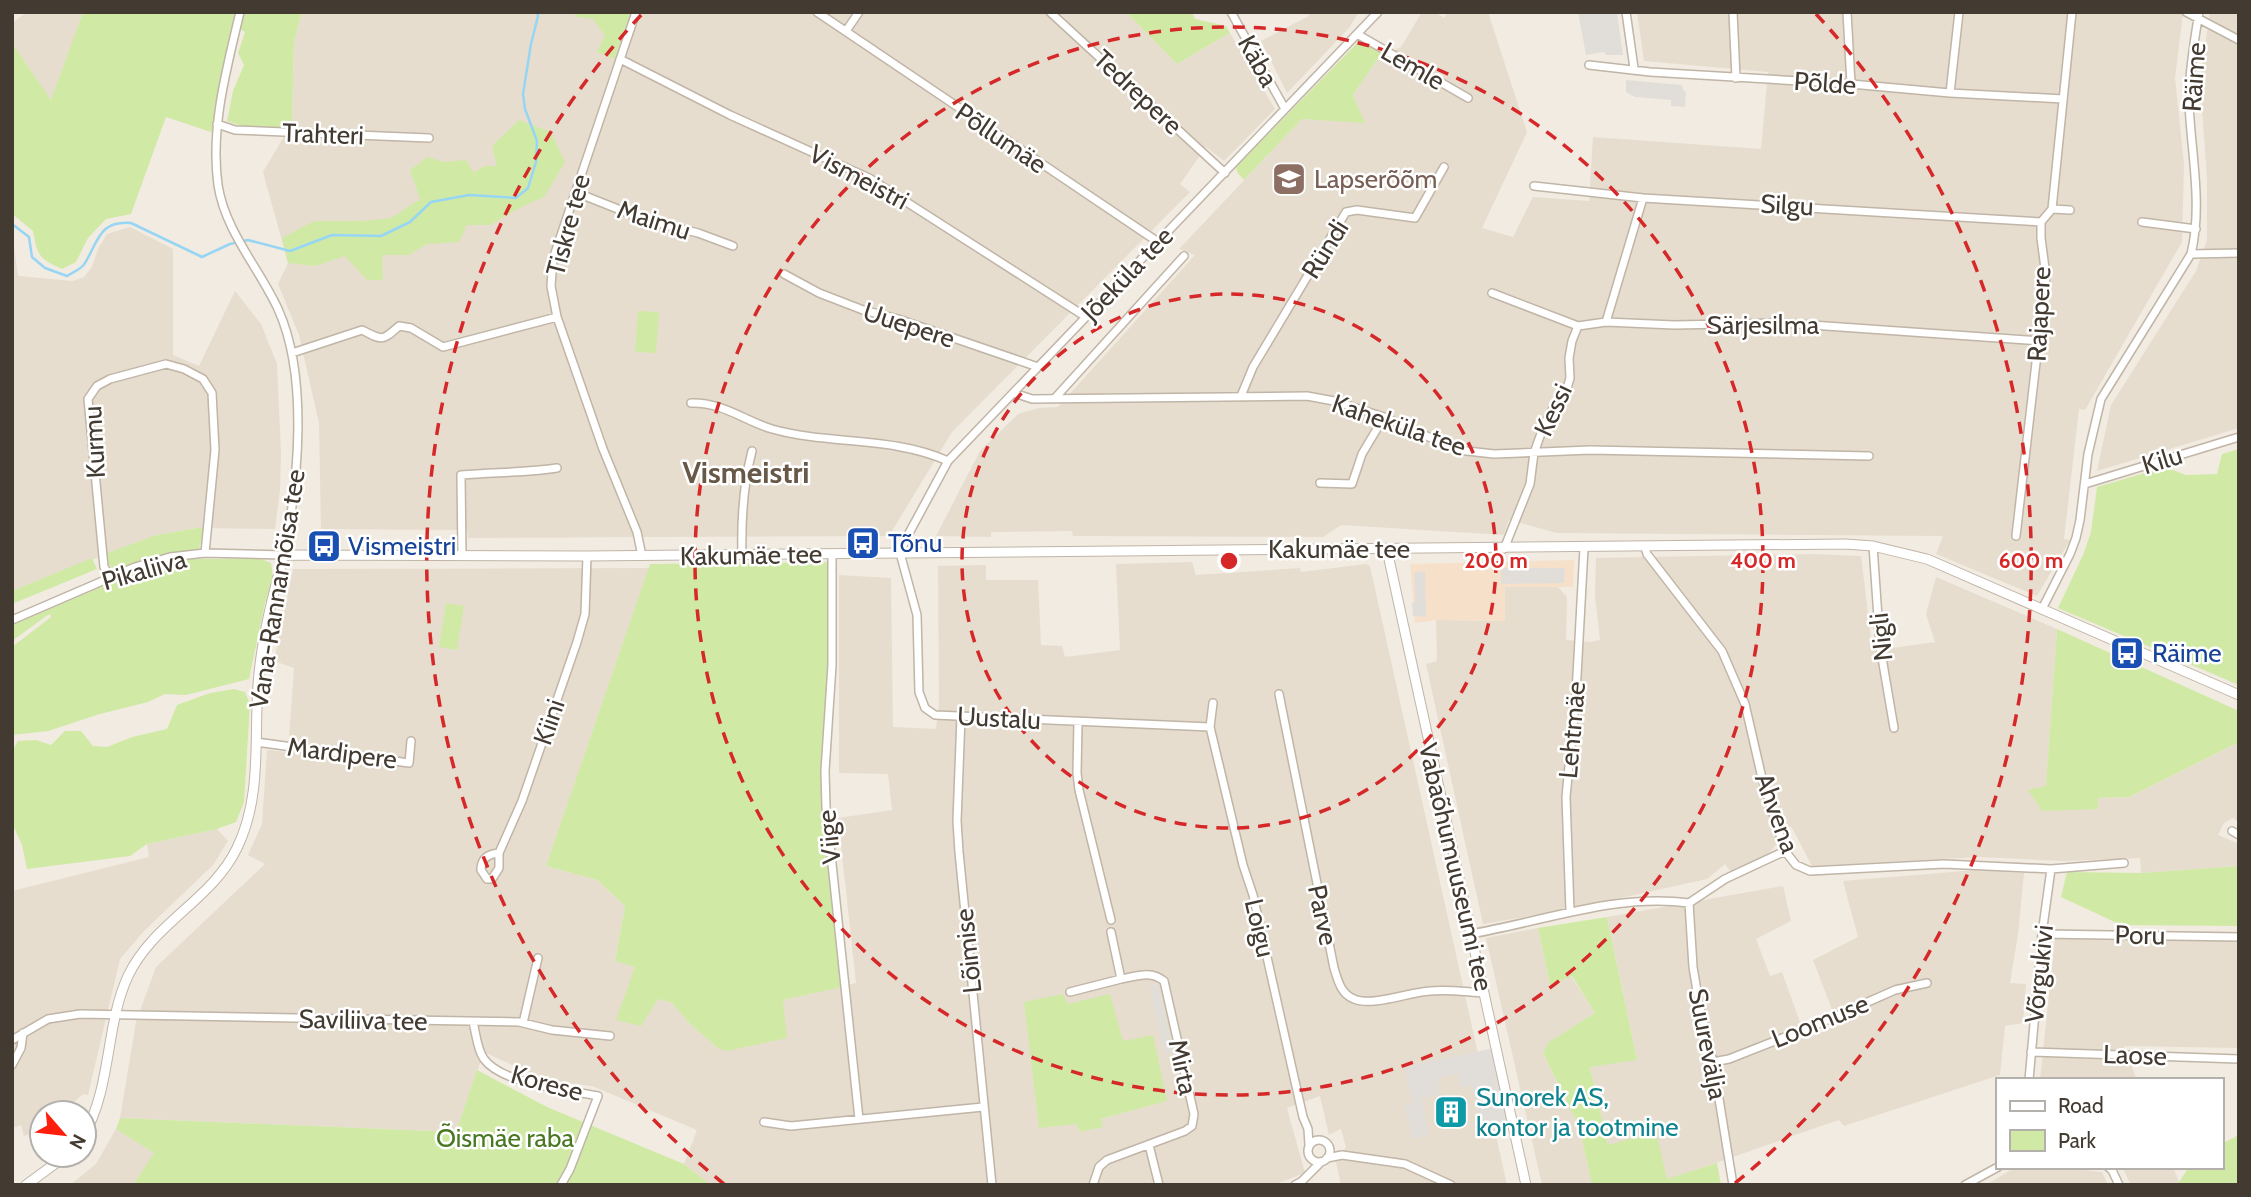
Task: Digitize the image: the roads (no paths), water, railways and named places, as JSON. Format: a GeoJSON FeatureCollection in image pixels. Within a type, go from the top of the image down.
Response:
{"type":"FeatureCollection","features":[{"type":"Feature","properties":{"kind":"street","name":"Vana-Rannamõisa tee"},"geometry":{"type":"LineString","coordinates":[[98,1103],[116,1014],[127,977],[155,936],[215,880],[236,850],[251,810],[262,650],[294,504],[297,470],[292,353],[277,307],[235,232],[222,203],[218,185],[217,124],[240,12]]}},
{"type":"Feature","properties":{"kind":"street","name":"Tiskre tee"},"geometry":{"type":"LineString","coordinates":[[636,12],[553,259],[551,286],[557,317],[603,449],[637,532],[642,556]]}},
{"type":"Feature","properties":{"kind":"street","name":"Põllumäe"},"geometry":{"type":"LineString","coordinates":[[817,12],[1158,242]]}},
{"type":"Feature","properties":{"kind":"street"},"geometry":{"type":"LineString","coordinates":[[846,31],[859,12]]}},
{"type":"Feature","properties":{"kind":"street","name":"Tedrepere"},"geometry":{"type":"LineString","coordinates":[[1050,12],[1225,173]]}},
{"type":"Feature","properties":{"kind":"street","name":"Käba"},"geometry":{"type":"LineString","coordinates":[[1231,12],[1285,109]]}},
{"type":"Feature","properties":{"kind":"street","name":"Jõeküla tee"},"geometry":{"type":"LineString","coordinates":[[900,553],[948,461],[1378,12]]}},
{"type":"Feature","properties":{"kind":"street"},"geometry":{"type":"LineString","coordinates":[[1626,12],[1634,68]]}},
{"type":"Feature","properties":{"kind":"street"},"geometry":{"type":"LineString","coordinates":[[1732,12],[1736,78]]}},
{"type":"Feature","properties":{"kind":"street"},"geometry":{"type":"LineString","coordinates":[[1847,12],[1851,84]]}},
{"type":"Feature","properties":{"kind":"street"},"geometry":{"type":"LineString","coordinates":[[1950,93],[1959,12]]}},
{"type":"Feature","properties":{"kind":"street"},"geometry":{"type":"LineString","coordinates":[[2041,222],[2052,209],[2072,12]]}},
{"type":"Feature","properties":{"kind":"street"},"geometry":{"type":"LineString","coordinates":[[2186,12],[2199,15],[2239,40]]}},
{"type":"Feature","properties":{"kind":"street","name":"Räime"},"geometry":{"type":"LineString","coordinates":[[2042,609],[2073,546],[2080,520],[2088,454],[2101,399],[2191,254],[2196,229],[2189,101],[2199,15]]}},
{"type":"Feature","properties":{"kind":"street","name":"Lemle"},"geometry":{"type":"LineString","coordinates":[[1357,34],[1468,98]]}},
{"type":"Feature","properties":{"kind":"street","name":"Vismeistri"},"geometry":{"type":"LineString","coordinates":[[620,59],[730,115],[869,178],[1086,317]]}},
{"type":"Feature","properties":{"kind":"street","name":"Põlde"},"geometry":{"type":"LineString","coordinates":[[1588,65],[1634,68],[1650,72],[2063,99]]}},
{"type":"Feature","properties":{"kind":"street","name":"Trahteri"},"geometry":{"type":"LineString","coordinates":[[217,124],[235,130],[429,138]]}},
{"type":"Feature","properties":{"kind":"street","name":"Ründi"},"geometry":{"type":"LineString","coordinates":[[1241,397],[1254,367],[1346,212],[1357,210],[1415,218],[1444,167]]}},
{"type":"Feature","properties":{"kind":"street","name":"Silgu"},"geometry":{"type":"LineString","coordinates":[[1534,186],[1643,198],[2041,222]]}},
{"type":"Feature","properties":{"kind":"street","name":"Maimu"},"geometry":{"type":"LineString","coordinates":[[575,192],[643,219],[698,233],[733,246]]}},
{"type":"Feature","properties":{"kind":"street"},"geometry":{"type":"LineString","coordinates":[[1606,323],[1643,198]]}},
{"type":"Feature","properties":{"kind":"street"},"geometry":{"type":"LineString","coordinates":[[2052,209],[2070,210]]}},
{"type":"Feature","properties":{"kind":"street","name":"Rajapere"},"geometry":{"type":"LineString","coordinates":[[2016,536],[2046,276],[2041,222]]}},
{"type":"Feature","properties":{"kind":"street"},"geometry":{"type":"LineString","coordinates":[[2142,222],[2196,229]]}},
{"type":"Feature","properties":{"kind":"street"},"geometry":{"type":"LineString","coordinates":[[2191,254],[2239,253]]}},
{"type":"Feature","properties":{"kind":"street"},"geometry":{"type":"LineString","coordinates":[[1055,398],[1184,256]]}},
{"type":"Feature","properties":{"kind":"street","name":"Uuepere"},"geometry":{"type":"LineString","coordinates":[[784,274],[819,293],[852,306],[1038,367]]}},
{"type":"Feature","properties":{"kind":"street","name":"Särjesilma"},"geometry":{"type":"LineString","coordinates":[[1492,293],[1578,326],[1606,323],[1674,326],[1783,323],[2040,341]]}},
{"type":"Feature","properties":{"kind":"street"},"geometry":{"type":"LineString","coordinates":[[292,353],[362,330],[379,339],[385,339],[399,326],[411,328],[443,347],[557,317]]}},
{"type":"Feature","properties":{"kind":"street","name":"Kessi"},"geometry":{"type":"LineString","coordinates":[[1504,549],[1530,484],[1534,453],[1544,425],[1556,403],[1566,392],[1570,378],[1570,350],[1578,326]]}},
{"type":"Feature","properties":{"kind":"street","name":"Kurmu"},"geometry":{"type":"LineString","coordinates":[[111,577],[104,567],[89,399],[97,386],[110,379],[166,365],[184,369],[203,379],[212,393],[215,450],[205,553]]}},
{"type":"Feature","properties":{"kind":"street","name":"Kaheküla tee"},"geometry":{"type":"LineString","coordinates":[[1014,393],[1031,399],[1307,396],[1334,401],[1384,417],[1458,450],[1494,454],[1590,450],[1869,456]]}},
{"type":"Feature","properties":{"kind":"street"},"geometry":{"type":"LineString","coordinates":[[691,403],[705,402],[721,406],[771,429],[869,442],[932,454],[948,461]]}},
{"type":"Feature","properties":{"kind":"street"},"geometry":{"type":"LineString","coordinates":[[1321,483],[1352,484],[1362,454],[1384,417]]}},
{"type":"Feature","properties":{"kind":"street","name":"Kilu"},"geometry":{"type":"LineString","coordinates":[[2085,484],[2239,437]]}},
{"type":"Feature","properties":{"kind":"street"},"geometry":{"type":"LineString","coordinates":[[742,555],[744,483],[752,451]]}},
{"type":"Feature","properties":{"kind":"street"},"geometry":{"type":"LineString","coordinates":[[462,555],[461,475],[557,468]]}},
{"type":"Feature","properties":{"kind":"street","name":"Kakumäe tee"},"geometry":{"type":"LineString","coordinates":[[284,555],[642,556],[1845,544],[1873,546],[1927,559],[2239,695]]}},
{"type":"Feature","properties":{"kind":"street","name":"Nigli"},"geometry":{"type":"LineString","coordinates":[[1873,546],[1880,646],[1894,729]]}},
{"type":"Feature","properties":{"kind":"street","name":"Ahvena"},"geometry":{"type":"LineString","coordinates":[[1646,547],[1647,554],[1722,651],[1745,704],[1762,778],[1785,851],[1796,865],[1810,871],[1944,864],[2051,869],[2124,863]]}},
{"type":"Feature","properties":{"kind":"street","name":"Lehtmäe"},"geometry":{"type":"LineString","coordinates":[[1570,911],[1566,797],[1576,694],[1584,548]]}},
{"type":"Feature","properties":{"kind":"street","name":"Vabaõhumuuseumi tee"},"geometry":{"type":"LineString","coordinates":[[1387,550],[1526,1185]]}},
{"type":"Feature","properties":{"kind":"street","name":"Pikaliiva"},"geometry":{"type":"LineString","coordinates":[[12,620],[111,577],[170,557],[205,553],[284,555]]}},
{"type":"Feature","properties":{"kind":"street","name":"Uustalu"},"geometry":{"type":"LineString","coordinates":[[900,553],[917,615],[919,692],[925,708],[935,715],[1210,727]]}},
{"type":"Feature","properties":{"kind":"street","name":"Viige"},"geometry":{"type":"LineString","coordinates":[[832,554],[832,665],[825,771],[826,807],[859,1119]]}},
{"type":"Feature","properties":{"kind":"street","name":"Kiini"},"geometry":{"type":"LineString","coordinates":[[499,853],[489,854],[483,860],[482,874],[489,880],[499,868],[499,853],[522,801],[578,642],[585,614],[587,556]]}},
{"type":"Feature","properties":{"kind":"street","name":"Parve"},"geometry":{"type":"LineString","coordinates":[[1279,694],[1334,968],[1345,994],[1356,1000],[1370,1001],[1430,990],[1484,993]]}},
{"type":"Feature","properties":{"kind":"street"},"geometry":{"type":"LineString","coordinates":[[1210,727],[1213,704]]}},
{"type":"Feature","properties":{"kind":"street","name":"Lõimise"},"geometry":{"type":"LineString","coordinates":[[961,717],[958,852],[992,1185]]}},
{"type":"Feature","properties":{"kind":"street"},"geometry":{"type":"LineString","coordinates":[[1078,722],[1079,790],[1111,920]]}},
{"type":"Feature","properties":{"kind":"street","name":"Loigu"},"geometry":{"type":"LineString","coordinates":[[1210,727],[1243,866],[1253,895],[1303,1117],[1308,1129],[1309,1145]]}},
{"type":"Feature","properties":{"kind":"street","name":"Mardipere"},"geometry":{"type":"LineString","coordinates":[[256,743],[409,763],[411,741]]}},
{"type":"Feature","properties":{"kind":"street"},"geometry":{"type":"LineString","coordinates":[[1470,934],[1570,911],[1665,900],[1689,903],[1725,879],[1785,851]]}},
{"type":"Feature","properties":{"kind":"street","name":"Võrgukivi"},"geometry":{"type":"LineString","coordinates":[[2029,1078],[2042,934],[2051,869]]}},
{"type":"Feature","properties":{"kind":"street","name":"Suurevälja"},"geometry":{"type":"LineString","coordinates":[[1689,903],[1695,979],[1713,1062],[1733,1185]]}},
{"type":"Feature","properties":{"kind":"street"},"geometry":{"type":"LineString","coordinates":[[1070,992],[1121,979],[1111,932]]}},
{"type":"Feature","properties":{"kind":"street","name":"Poru"},"geometry":{"type":"LineString","coordinates":[[2042,934],[2239,937]]}},
{"type":"Feature","properties":{"kind":"street"},"geometry":{"type":"LineString","coordinates":[[523,1023],[538,958]]}},
{"type":"Feature","properties":{"kind":"street","name":"Mirta"},"geometry":{"type":"LineString","coordinates":[[1093,1185],[1099,1167],[1107,1160],[1185,1131],[1192,1126],[1194,1114],[1164,981],[1158,975],[1150,974],[1121,979]]}},
{"type":"Feature","properties":{"kind":"street","name":"Loomuse"},"geometry":{"type":"LineString","coordinates":[[1713,1062],[1729,1059],[1818,1024],[1895,990],[1927,983]]}},
{"type":"Feature","properties":{"kind":"street","name":"Saviliiva tee"},"geometry":{"type":"LineString","coordinates":[[12,1040],[48,1019],[80,1014],[523,1023],[552,1030],[610,1036]]}},
{"type":"Feature","properties":{"kind":"street","name":"Korese"},"geometry":{"type":"LineString","coordinates":[[473,1022],[485,1060],[503,1073],[525,1081],[598,1096],[570,1169],[561,1185]]}},
{"type":"Feature","properties":{"kind":"street"},"geometry":{"type":"LineString","coordinates":[[12,1065],[21,1048],[23,1033]]}},
{"type":"Feature","properties":{"kind":"street","name":"Laose"},"geometry":{"type":"LineString","coordinates":[[2031,1052],[2239,1059]]}},
{"type":"Feature","properties":{"kind":"street"},"geometry":{"type":"LineString","coordinates":[[764,1122],[791,1126],[983,1107]]}},
{"type":"Feature","properties":{"kind":"street","name":"Loigu"},"geometry":{"type":"LineString","coordinates":[[1308,1129],[1319,1140]]}},
{"type":"Feature","properties":{"kind":"street"},"geometry":{"type":"LineString","coordinates":[[1309,1174],[1309,1145],[1319,1140],[1342,1155]]}},
{"type":"Feature","properties":{"kind":"street"},"geometry":{"type":"LineString","coordinates":[[1149,1145],[1159,1185]]}},
{"type":"Feature","properties":{"kind":"street"},"geometry":{"type":"LineString","coordinates":[[1295,1185],[1324,1159],[1329,1151],[1328,1145]]}},
{"type":"Feature","properties":{"kind":"street"},"geometry":{"type":"LineString","coordinates":[[1309,1156],[1315,1161],[1342,1155],[1405,1164],[1451,1185]]}},
{"type":"Feature","properties":{"kind":"street"},"geometry":{"type":"LineString","coordinates":[[1965,1185],[1996,1168]]}},
{"type":"Feature","properties":{"kind":"street"},"geometry":{"type":"LineString","coordinates":[[26,1185],[48,1169]]}},
{"type":"Feature","properties":{"kind":"street"},"geometry":{"type":"LineString","coordinates":[[2111,1169],[2119,1185]]}},
{"type":"Feature","properties":{"kind":"waterway"},"geometry":{"type":"LineString","coordinates":[[12,224],[29,237],[32,257],[45,268],[67,276],[84,265],[101,234],[112,225],[120,223],[131,223],[202,257],[230,244],[248,240],[290,251],[332,235],[381,236],[410,222],[431,202],[469,195],[516,198],[528,188],[536,162],[537,141],[525,109],[523,94],[537,12]]}},
{"type":"Feature","properties":{"kind":"place","name":"Lapserõõm"},"geometry":{"type":"Point","coordinates":[1289,179]}},
{"type":"Feature","properties":{"kind":"place","name":"Tõnu"},"geometry":{"type":"Point","coordinates":[863,543]}},
{"type":"Feature","properties":{"kind":"place","name":"Vismeistri"},"geometry":{"type":"Point","coordinates":[324,546]}},
{"type":"Feature","properties":{"kind":"place","name":"Räime"},"geometry":{"type":"Point","coordinates":[2127,653]}},
{"type":"Feature","properties":{"kind":"place","name":"Sunorek AS, kontor ja tootmine"},"geometry":{"type":"Point","coordinates":[1451,1112]}},
{"type":"Feature","properties":{"kind":"district","name":"Vismeistri"},"geometry":{"type":"Point","coordinates":[746,473]}},
{"type":"Feature","properties":{"kind":"park label","name":"Õismäe raba"},"geometry":{"type":"Point","coordinates":[505,1138]}}]}
